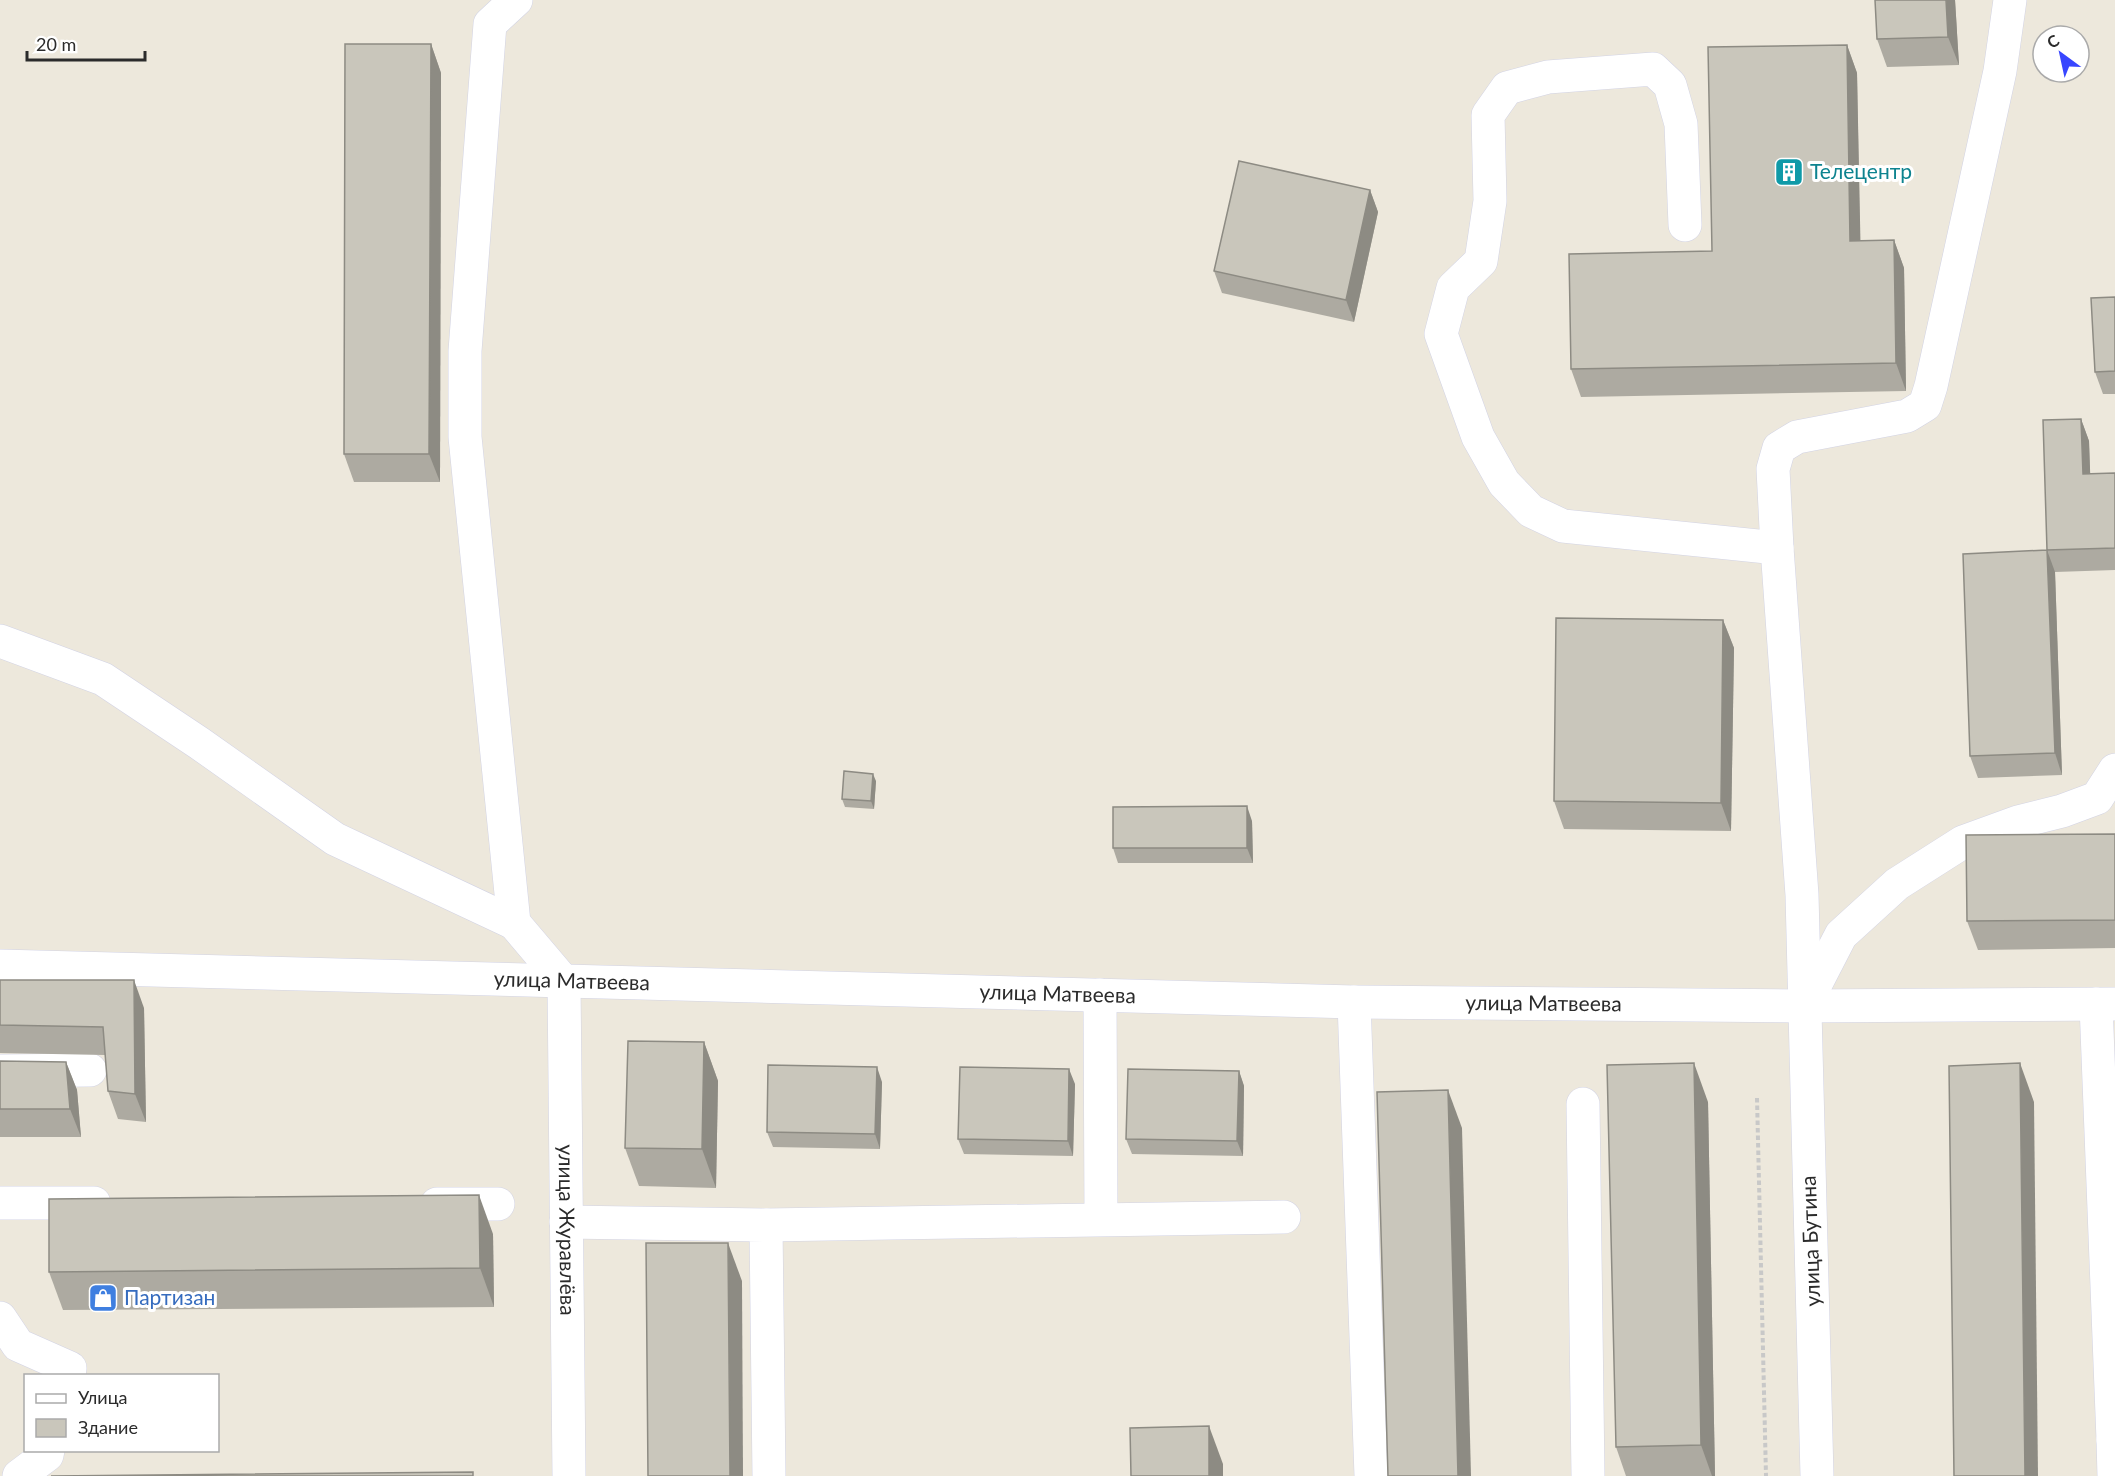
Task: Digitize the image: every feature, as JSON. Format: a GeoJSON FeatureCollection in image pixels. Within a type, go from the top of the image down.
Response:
{"type":"FeatureCollection","features":[{"type":"Feature","properties":{"kind":"street"},"geometry":{"type":"LineString","coordinates":[[514,923],[465,437],[465,351],[490,12],[516,0]]}},
{"type":"Feature","properties":{"kind":"street","name":"улица Бутина"},"geometry":{"type":"LineString","coordinates":[[1817,1476],[1802,895],[1773,468],[1779,448],[1797,437],[1907,416],[1925,405],[2000,71],[2010,0]]}},
{"type":"Feature","properties":{"kind":"street"},"geometry":{"type":"LineString","coordinates":[[1684,225],[1681,124],[1670,85],[1653,69],[1548,77],[1507,88],[1488,115],[1490,201],[1481,261],[1453,288],[1441,334],[1478,437],[1504,483],[1532,511],[1563,526],[1777,548]]}},
{"type":"Feature","properties":{"kind":"street"},"geometry":{"type":"LineString","coordinates":[[0,641],[103,679],[335,839],[514,923],[564,982]]}},
{"type":"Feature","properties":{"kind":"street"},"geometry":{"type":"LineString","coordinates":[[1804,1006],[1841,935],[1897,884],[1963,842],[2018,822],[2062,811],[2097,798],[2115,770]]}},
{"type":"Feature","properties":{"kind":"street","name":"улица Матвеева"},"geometry":{"type":"LineString","coordinates":[[0,966],[1354,1002],[1804,1006],[2106,1004]]}},
{"type":"Feature","properties":{"kind":"street","name":"улица Журавлёва"},"geometry":{"type":"LineString","coordinates":[[564,982],[569,1476]]}},
{"type":"Feature","properties":{"kind":"street"},"geometry":{"type":"LineString","coordinates":[[1100,995],[1101,1220]]}},
{"type":"Feature","properties":{"kind":"street"},"geometry":{"type":"LineString","coordinates":[[1354,1002],[1371,1476]]}},
{"type":"Feature","properties":{"kind":"street"},"geometry":{"type":"LineString","coordinates":[[2106,1004],[2114,1476]]}},
{"type":"Feature","properties":{"kind":"street"},"geometry":{"type":"LineString","coordinates":[[0,1071],[90,1070]]}},
{"type":"Feature","properties":{"kind":"street"},"geometry":{"type":"LineString","coordinates":[[1583,1104],[1588,1476]]}},
{"type":"Feature","properties":{"kind":"street"},"geometry":{"type":"LineString","coordinates":[[0,1203],[118,1203]]}},
{"type":"Feature","properties":{"kind":"street"},"geometry":{"type":"LineString","coordinates":[[403,1204],[498,1204]]}},
{"type":"Feature","properties":{"kind":"street"},"geometry":{"type":"LineString","coordinates":[[566,1222],[766,1225],[1284,1217]]}},
{"type":"Feature","properties":{"kind":"street"},"geometry":{"type":"LineString","coordinates":[[766,1225],[769,1476]]}},
{"type":"Feature","properties":{"kind":"street"},"geometry":{"type":"LineString","coordinates":[[0,1318],[18,1345],[70,1368],[69,1374]]}},
{"type":"Feature","properties":{"kind":"street"},"geometry":{"type":"LineString","coordinates":[[19,1476],[47,1455],[48,1452]]}},
{"type":"Feature","properties":{"kind":"path"},"geometry":{"type":"LineString","coordinates":[[1757,1098],[1767,1476]]}},
{"type":"Feature","properties":{"kind":"building"},"geometry":{"type":"Polygon","coordinates":[[[1875,0],[1946,0],[1948,37],[1877,39],[1875,0]]]}},
{"type":"Feature","properties":{"kind":"building"},"geometry":{"type":"Polygon","coordinates":[[[345,44],[431,44],[429,454],[344,454],[345,44]]]}},
{"type":"Feature","properties":{"kind":"building","name":"Телецентр"},"geometry":{"type":"Polygon","coordinates":[[[1847,45],[1850,241],[1894,240],[1896,363],[1571,369],[1569,254],[1712,251],[1708,47],[1847,45]]]}},
{"type":"Feature","properties":{"kind":"building"},"geometry":{"type":"Polygon","coordinates":[[[1239,161],[1370,190],[1346,300],[1214,271],[1239,161]]]}},
{"type":"Feature","properties":{"kind":"building"},"geometry":{"type":"Polygon","coordinates":[[[2115,297],[2115,371],[2095,372],[2091,298],[2115,297]]]}},
{"type":"Feature","properties":{"kind":"building"},"geometry":{"type":"Polygon","coordinates":[[[2081,419],[2083,474],[2115,473],[2115,548],[2047,550],[2043,420],[2081,419]]]}},
{"type":"Feature","properties":{"kind":"building"},"geometry":{"type":"Polygon","coordinates":[[[2047,550],[2055,753],[1970,756],[1963,554],[2047,550]]]}},
{"type":"Feature","properties":{"kind":"building"},"geometry":{"type":"Polygon","coordinates":[[[1556,618],[1723,620],[1721,803],[1554,801],[1556,618]]]}},
{"type":"Feature","properties":{"kind":"building"},"geometry":{"type":"Polygon","coordinates":[[[844,771],[873,774],[871,801],[842,799],[844,771]]]}},
{"type":"Feature","properties":{"kind":"building"},"geometry":{"type":"Polygon","coordinates":[[[1247,806],[1247,848],[1113,848],[1113,807],[1247,806]]]}},
{"type":"Feature","properties":{"kind":"building"},"geometry":{"type":"Polygon","coordinates":[[[2115,834],[2115,920],[1967,921],[1966,835],[2115,834]]]}},
{"type":"Feature","properties":{"kind":"building"},"geometry":{"type":"Polygon","coordinates":[[[0,980],[134,980],[135,1094],[108,1091],[103,1027],[0,1025],[0,980]]]}},
{"type":"Feature","properties":{"kind":"building"},"geometry":{"type":"Polygon","coordinates":[[[628,1041],[704,1042],[702,1149],[625,1148],[628,1041]]]}},
{"type":"Feature","properties":{"kind":"building"},"geometry":{"type":"Polygon","coordinates":[[[0,1061],[66,1062],[70,1109],[0,1109],[0,1061]]]}},
{"type":"Feature","properties":{"kind":"building"},"geometry":{"type":"Polygon","coordinates":[[[1694,1063],[1701,1445],[1616,1447],[1607,1065],[1694,1063]]]}},
{"type":"Feature","properties":{"kind":"building"},"geometry":{"type":"Polygon","coordinates":[[[2020,1063],[2025,1476],[1954,1476],[1949,1066],[2020,1063]]]}},
{"type":"Feature","properties":{"kind":"building"},"geometry":{"type":"Polygon","coordinates":[[[768,1065],[877,1067],[875,1134],[767,1132],[768,1065]]]}},
{"type":"Feature","properties":{"kind":"building"},"geometry":{"type":"Polygon","coordinates":[[[960,1067],[1069,1069],[1068,1141],[958,1139],[960,1067]]]}},
{"type":"Feature","properties":{"kind":"building"},"geometry":{"type":"Polygon","coordinates":[[[1128,1069],[1239,1071],[1237,1141],[1126,1139],[1128,1069]]]}},
{"type":"Feature","properties":{"kind":"building"},"geometry":{"type":"Polygon","coordinates":[[[1448,1090],[1458,1476],[1388,1476],[1377,1092],[1448,1090]]]}},
{"type":"Feature","properties":{"kind":"building"},"geometry":{"type":"Polygon","coordinates":[[[479,1195],[480,1268],[49,1272],[49,1199],[479,1195]]]}},
{"type":"Feature","properties":{"kind":"building"},"geometry":{"type":"Polygon","coordinates":[[[646,1243],[728,1243],[730,1476],[648,1476],[646,1243]]]}},
{"type":"Feature","properties":{"kind":"building"},"geometry":{"type":"Polygon","coordinates":[[[1209,1426],[1209,1476],[1131,1476],[1130,1428],[1209,1426]]]}},
{"type":"Feature","properties":{"kind":"building"},"geometry":{"type":"Polygon","coordinates":[[[473,1472],[473,1476],[51,1476],[473,1472]]]}},
{"type":"Feature","properties":{"kind":"place","name":"Телецентр"},"geometry":{"type":"Point","coordinates":[1789,172]}},
{"type":"Feature","properties":{"kind":"place","name":"Партизан"},"geometry":{"type":"Point","coordinates":[103,1298]}}]}
